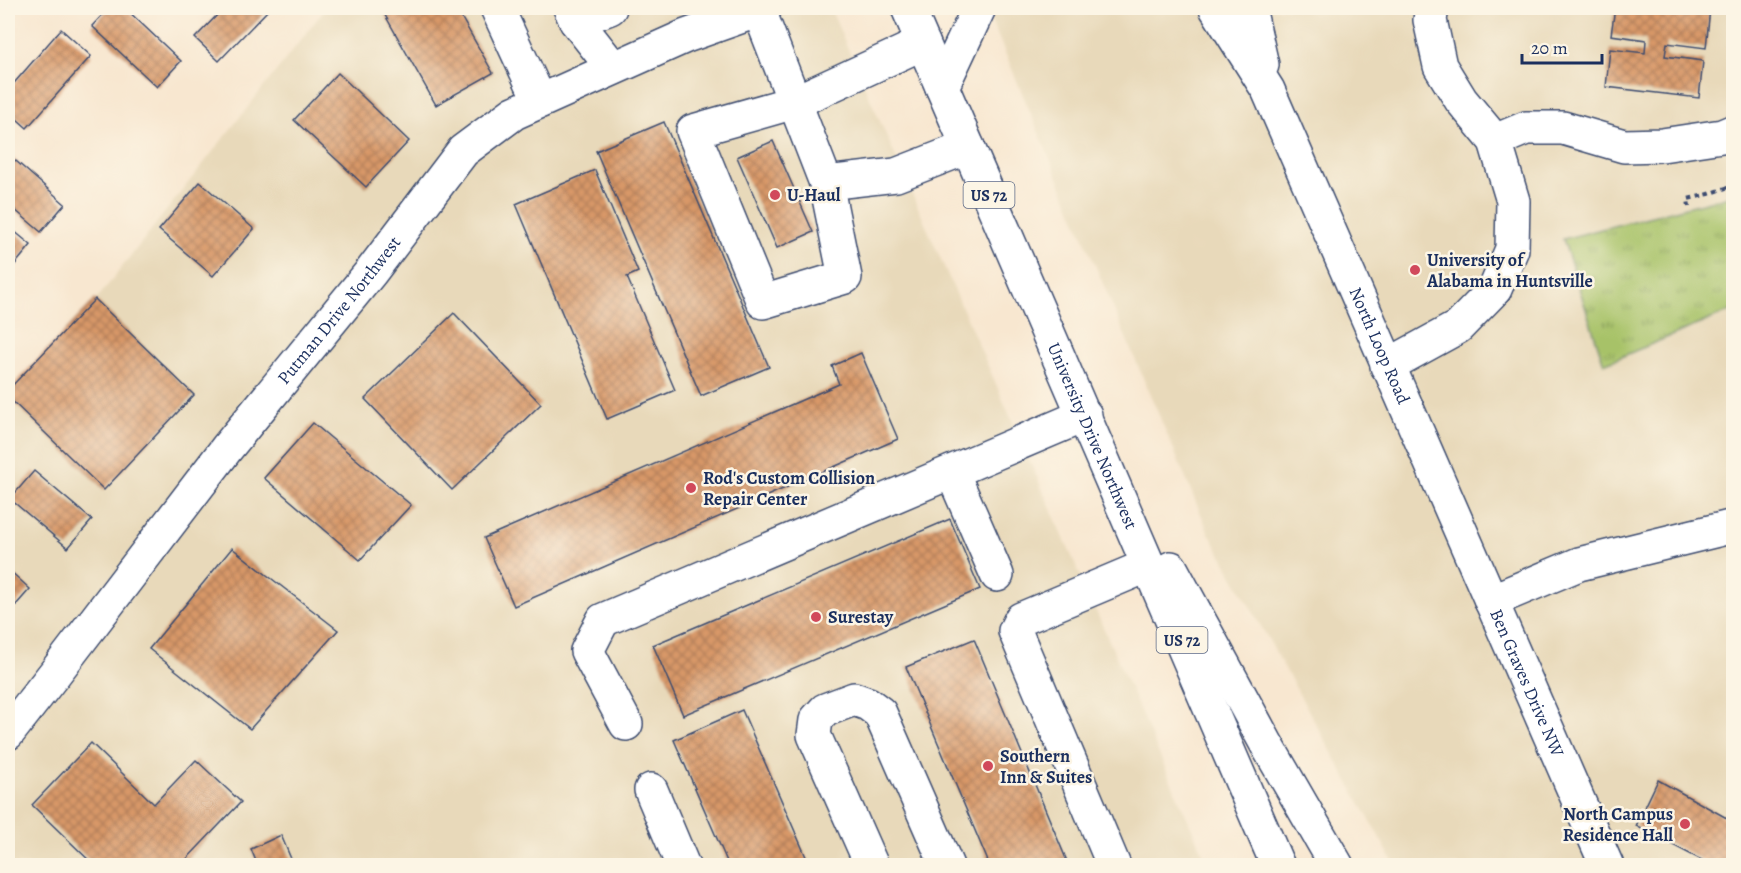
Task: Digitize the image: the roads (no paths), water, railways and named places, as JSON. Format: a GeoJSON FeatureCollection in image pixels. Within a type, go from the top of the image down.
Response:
{"type":"FeatureCollection","features":[{"type":"Feature","properties":{"kind":"main road"},"geometry":{"type":"LineString","coordinates":[[497,8],[540,101]]}},
{"type":"Feature","properties":{"kind":"main road"},"geometry":{"type":"LineString","coordinates":[[761,8],[795,102],[826,183],[845,277],[763,302],[693,131],[795,102],[923,43]]}},
{"type":"Feature","properties":{"kind":"main road","name":"Putman Drive Northwest"},"geometry":{"type":"LineString","coordinates":[[8,733],[227,448],[371,272],[463,151],[514,113],[686,36],[761,8]]}},
{"type":"Feature","properties":{"kind":"main road","name":"University Drive Northwest"},"geometry":{"type":"LineString","coordinates":[[908,8],[1278,866]]}},
{"type":"Feature","properties":{"kind":"main road"},"geometry":{"type":"LineString","coordinates":[[942,87],[979,8]]}},
{"type":"Feature","properties":{"kind":"main road","name":"North Loop Road"},"geometry":{"type":"LineString","coordinates":[[1216,8],[1268,90],[1491,601]]}},
{"type":"Feature","properties":{"kind":"main road","name":"North Loop Road"},"geometry":{"type":"LineString","coordinates":[[1249,8],[1268,90]]}},
{"type":"Feature","properties":{"kind":"main road"},"geometry":{"type":"LineString","coordinates":[[1387,366],[1458,327],[1495,289],[1512,249],[1513,201],[1495,141],[1461,100],[1440,66],[1430,20],[1432,8]]}},
{"type":"Feature","properties":{"kind":"main road"},"geometry":{"type":"LineString","coordinates":[[588,12],[613,68]]}},
{"type":"Feature","properties":{"kind":"main road"},"geometry":{"type":"LineString","coordinates":[[1495,141],[1526,129],[1563,128],[1624,146],[1662,145],[1722,136],[1734,132]]}},
{"type":"Feature","properties":{"kind":"main road"},"geometry":{"type":"LineString","coordinates":[[826,183],[896,175],[968,147]]}},
{"type":"Feature","properties":{"kind":"main road"},"geometry":{"type":"LineString","coordinates":[[1071,383],[1268,745],[1337,866]]}},
{"type":"Feature","properties":{"kind":"main road"},"geometry":{"type":"LineString","coordinates":[[626,724],[587,651],[603,620],[1085,415]]}},
{"type":"Feature","properties":{"kind":"main road"},"geometry":{"type":"LineString","coordinates":[[952,472],[998,575]]}},
{"type":"Feature","properties":{"kind":"main road","name":"Ben Graves Drive NW"},"geometry":{"type":"LineString","coordinates":[[1607,866],[1491,601],[1579,564],[1734,526]]}},
{"type":"Feature","properties":{"kind":"main road"},"geometry":{"type":"LineString","coordinates":[[1114,866],[1015,631],[1021,619],[1149,565]]}},
{"type":"Feature","properties":{"kind":"main road"},"geometry":{"type":"LineString","coordinates":[[872,866],[814,735],[816,720],[825,710],[854,699],[868,704],[880,713],[947,866]]}},
{"type":"Feature","properties":{"kind":"main road"},"geometry":{"type":"LineString","coordinates":[[651,790],[683,866]]}},
{"type":"Feature","properties":{"kind":"place","name":"U-Haul"},"geometry":{"type":"Point","coordinates":[775,195]}},
{"type":"Feature","properties":{"kind":"place","name":"University of Alabama in Huntsville"},"geometry":{"type":"Point","coordinates":[1415,270]}},
{"type":"Feature","properties":{"kind":"place","name":"Rod's Custom Collision Repair Center"},"geometry":{"type":"Point","coordinates":[691,488]}},
{"type":"Feature","properties":{"kind":"place","name":"Surestay"},"geometry":{"type":"Point","coordinates":[816,617]}},
{"type":"Feature","properties":{"kind":"place","name":"Southern Inn & Suites"},"geometry":{"type":"Point","coordinates":[988,766]}},
{"type":"Feature","properties":{"kind":"place","name":"North Campus Residence Hall"},"geometry":{"type":"Point","coordinates":[1685,824]}}]}
